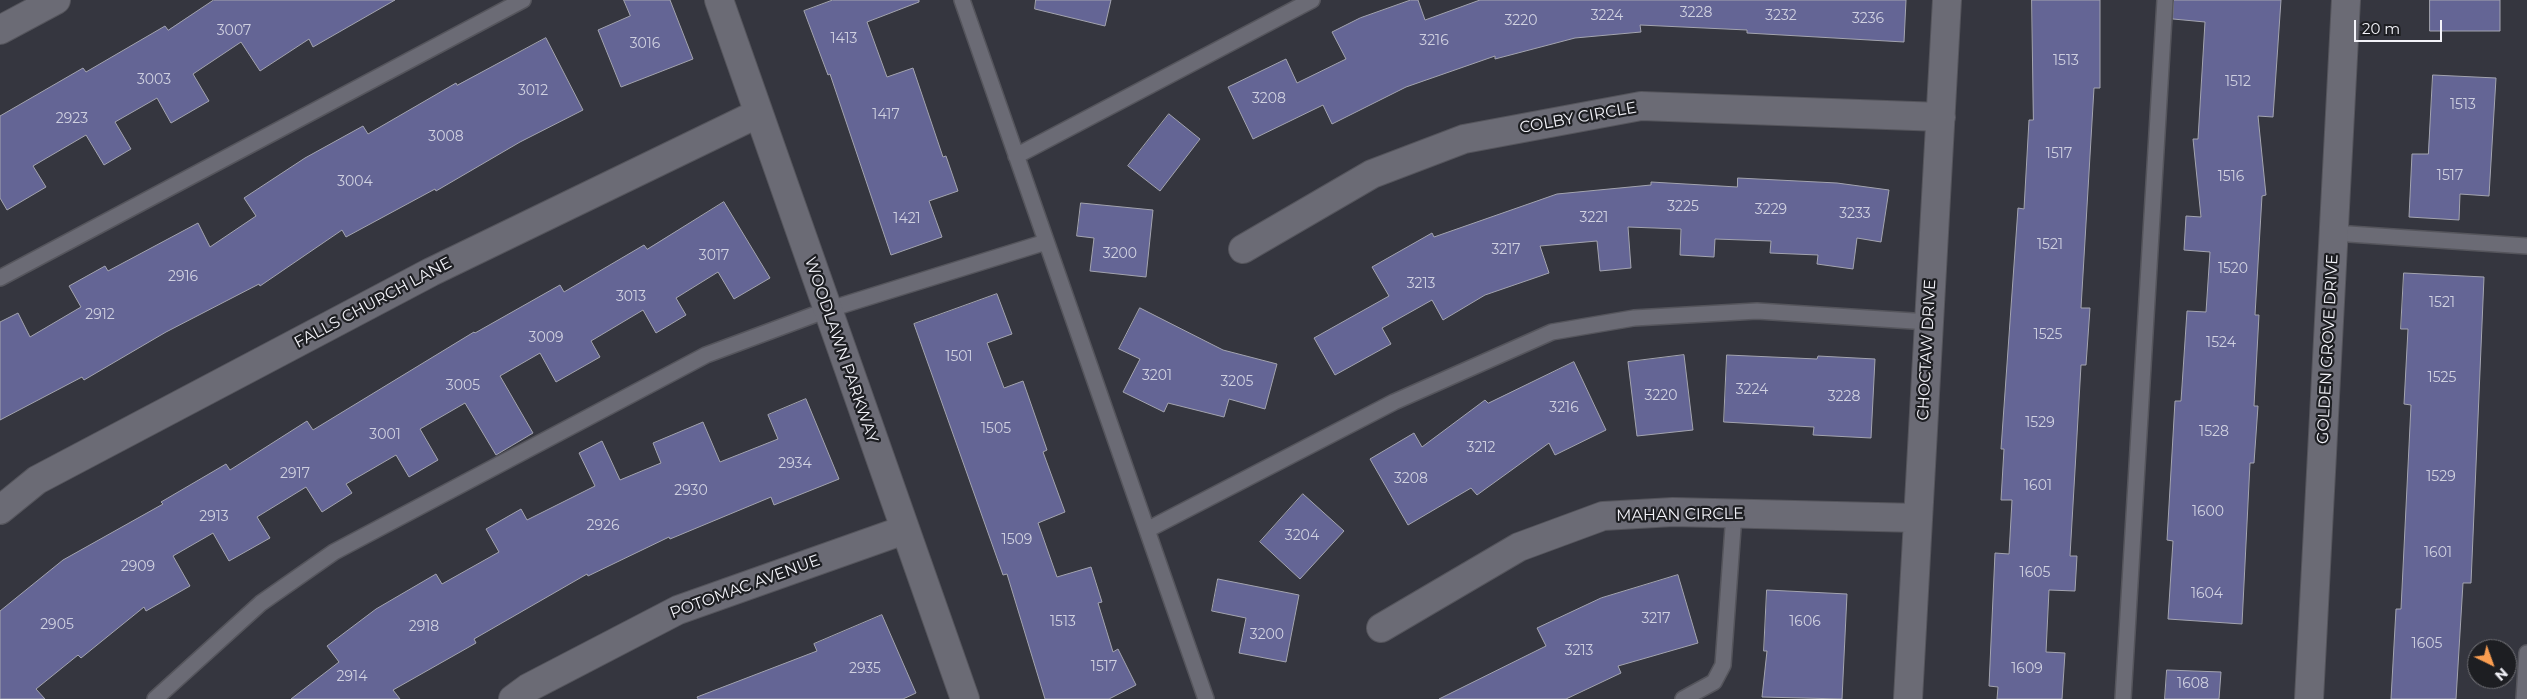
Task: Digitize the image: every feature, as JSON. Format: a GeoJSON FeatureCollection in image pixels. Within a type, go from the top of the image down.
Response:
{"type":"FeatureCollection","features":[{"type":"Feature","properties":{"kind":"street"},"geometry":{"type":"LineString","coordinates":[[0,30],[56,0]]}},
{"type":"Feature","properties":{"kind":"street","name":"WOODLAWN PARKWAY"},"geometry":{"type":"LineString","coordinates":[[719,0],[757,114],[964,699]]}},
{"type":"Feature","properties":{"kind":"street","name":"CHOCTAW DRIVE"},"geometry":{"type":"LineString","coordinates":[[1908,699],[1947,0]]}},
{"type":"Feature","properties":{"kind":"street","name":"GOLDEN GROVE DRIVE"},"geometry":{"type":"LineString","coordinates":[[2309,699],[2346,0]]}},
{"type":"Feature","properties":{"kind":"street","name":"COLBY CIRCLE"},"geometry":{"type":"LineString","coordinates":[[1243,249],[1372,174],[1474,137],[1642,106],[1941,117]]}},
{"type":"Feature","properties":{"kind":"street","name":"FALLS CHURCH LANE"},"geometry":{"type":"LineString","coordinates":[[0,510],[37,480],[431,272],[757,114]]}},
{"type":"Feature","properties":{"kind":"street","name":"MAHAN CIRCLE"},"geometry":{"type":"LineString","coordinates":[[1381,628],[1519,547],[1603,516],[1673,512],[1918,518]]}},
{"type":"Feature","properties":{"kind":"street","name":"POTOMAC AVENUE"},"geometry":{"type":"LineString","coordinates":[[513,699],[528,688],[678,610],[904,530]]}},
{"type":"Feature","properties":{"kind":"lane"},"geometry":{"type":"LineString","coordinates":[[0,278],[524,0]]}},
{"type":"Feature","properties":{"kind":"lane"},"geometry":{"type":"LineString","coordinates":[[962,0],[1206,699]]}},
{"type":"Feature","properties":{"kind":"lane"},"geometry":{"type":"LineString","coordinates":[[1016,156],[1312,0]]}},
{"type":"Feature","properties":{"kind":"lane"},"geometry":{"type":"LineString","coordinates":[[2122,699],[2165,0]]}},
{"type":"Feature","properties":{"kind":"lane"},"geometry":{"type":"LineString","coordinates":[[2334,233],[2527,246]]}},
{"type":"Feature","properties":{"kind":"lane"},"geometry":{"type":"LineString","coordinates":[[155,699],[261,603],[334,552],[706,355],[827,310],[1046,242]]}},
{"type":"Feature","properties":{"kind":"lane"},"geometry":{"type":"LineString","coordinates":[[1147,530],[1394,402],[1552,332],[1634,318],[1757,311],[1929,322]]}},
{"type":"Feature","properties":{"kind":"lane"},"geometry":{"type":"LineString","coordinates":[[1683,699],[1714,682],[1723,665],[1734,514]]}},
{"type":"Feature","properties":{"kind":"lane"},"geometry":{"type":"LineString","coordinates":[[2524,699],[2527,653]]}},
{"type":"Feature","properties":{"kind":"building"},"geometry":{"type":"Polygon","coordinates":[[[214,0],[395,0],[313,47],[309,39],[260,71],[241,42],[193,74],[209,101],[171,123],[157,98],[115,122],[131,149],[104,165],[86,135],[33,166],[46,187],[7,210],[0,198],[0,116],[83,68],[86,72],[165,26],[168,30],[214,0]]]}},
{"type":"Feature","properties":{"kind":"building"},"geometry":{"type":"Polygon","coordinates":[[[624,0],[670,0],[693,59],[621,87],[598,30],[630,16],[624,0]]]}},
{"type":"Feature","properties":{"kind":"building"},"geometry":{"type":"Polygon","coordinates":[[[833,0],[919,0],[919,2],[867,22],[887,77],[913,68],[943,157],[946,156],[958,191],[929,201],[942,237],[891,255],[830,74],[828,75],[804,11],[833,0]]]}},
{"type":"Feature","properties":{"kind":"building"},"geometry":{"type":"Polygon","coordinates":[[[1036,0],[1111,0],[1105,26],[1035,9],[1036,0]]]}},
{"type":"Feature","properties":{"kind":"building"},"geometry":{"type":"Polygon","coordinates":[[[1411,0],[1418,0],[1425,20],[1480,0],[1906,0],[1904,42],[1747,33],[1747,30],[1640,25],[1641,32],[1575,38],[1495,59],[1495,56],[1406,87],[1332,124],[1323,105],[1253,139],[1228,87],[1286,59],[1297,83],[1346,59],[1332,32],[1360,18],[1411,0]]]}},
{"type":"Feature","properties":{"kind":"building"},"geometry":{"type":"Polygon","coordinates":[[[2032,0],[2100,0],[2100,88],[2094,88],[2081,308],[2090,308],[2086,365],[2081,365],[2070,556],[2077,556],[2075,591],[2049,590],[2046,652],[2065,653],[2062,699],[1997,699],[1998,687],[1989,686],[1995,553],[2009,554],[2012,500],[2001,500],[2004,449],[2001,449],[2018,208],[2024,209],[2029,120],[2033,120],[2032,0]]]}},
{"type":"Feature","properties":{"kind":"building"},"geometry":{"type":"Polygon","coordinates":[[[2174,0],[2281,0],[2273,117],[2258,116],[2266,195],[2262,196],[2255,315],[2259,315],[2254,406],[2258,406],[2254,463],[2250,463],[2242,624],[2168,619],[2173,541],[2167,540],[2175,401],[2181,401],[2187,311],[2206,312],[2210,252],[2184,250],[2186,216],[2201,217],[2193,139],[2198,139],[2205,22],[2173,19],[2174,0]]]}},
{"type":"Feature","properties":{"kind":"building"},"geometry":{"type":"Polygon","coordinates":[[[2430,0],[2500,0],[2500,31],[2430,31],[2430,0]]]}},
{"type":"Feature","properties":{"kind":"building"},"geometry":{"type":"Polygon","coordinates":[[[546,38],[583,110],[520,142],[436,191],[435,189],[346,237],[342,230],[260,286],[259,284],[166,332],[84,380],[82,377],[0,420],[0,322],[18,313],[30,337],[81,307],[69,286],[105,266],[108,271],[198,223],[210,247],[256,216],[244,198],[305,158],[363,126],[368,134],[456,83],[457,85],[546,38]]]}},
{"type":"Feature","properties":{"kind":"building"},"geometry":{"type":"Polygon","coordinates":[[[2433,75],[2496,78],[2489,196],[2460,194],[2459,220],[2409,217],[2412,154],[2428,154],[2433,75]]]}},
{"type":"Feature","properties":{"kind":"building"},"geometry":{"type":"Polygon","coordinates":[[[1169,114],[1200,139],[1160,191],[1128,166],[1169,114]]]}},
{"type":"Feature","properties":{"kind":"building"},"geometry":{"type":"Polygon","coordinates":[[[1738,178],[1837,183],[1889,190],[1881,242],[1857,238],[1853,269],[1817,264],[1818,255],[1770,253],[1771,241],[1715,239],[1714,257],[1680,255],[1681,229],[1628,227],[1631,268],[1600,271],[1597,241],[1540,246],[1549,273],[1485,295],[1443,320],[1432,300],[1382,328],[1391,344],[1335,375],[1314,338],[1389,296],[1372,267],[1432,233],[1434,237],[1557,194],[1651,185],[1651,182],[1737,187],[1738,178]]]}},
{"type":"Feature","properties":{"kind":"building"},"geometry":{"type":"Polygon","coordinates":[[[724,202],[770,278],[734,299],[718,272],[676,298],[686,315],[656,333],[643,310],[591,341],[600,357],[556,382],[540,353],[500,376],[533,433],[496,455],[465,403],[420,429],[438,460],[409,477],[396,455],[346,484],[352,493],[322,512],[306,487],[257,517],[270,538],[229,561],[213,533],[173,556],[190,586],[146,611],[144,607],[81,658],[78,655],[36,689],[45,699],[0,699],[0,611],[63,560],[163,504],[161,502],[226,464],[230,470],[307,421],[313,430],[474,332],[560,285],[564,292],[644,245],[647,249],[724,202]]]}},
{"type":"Feature","properties":{"kind":"building"},"geometry":{"type":"Polygon","coordinates":[[[1081,203],[1153,210],[1146,277],[1090,271],[1094,238],[1077,236],[1081,203]]]}},
{"type":"Feature","properties":{"kind":"building"},"geometry":{"type":"Polygon","coordinates":[[[2404,273],[2484,277],[2471,583],[2463,583],[2456,699],[2391,699],[2396,609],[2401,609],[2411,405],[2404,404],[2408,329],[2401,329],[2404,273]]]}},
{"type":"Feature","properties":{"kind":"building"},"geometry":{"type":"Polygon","coordinates":[[[997,294],[1012,334],[987,343],[1004,388],[1023,381],[1047,450],[1043,452],[1065,512],[1038,523],[1057,577],[1091,567],[1102,602],[1098,603],[1113,652],[1118,649],[1136,685],[1109,699],[1045,699],[1007,574],[1003,575],[914,324],[997,294]]]}},
{"type":"Feature","properties":{"kind":"building"},"geometry":{"type":"Polygon","coordinates":[[[1140,308],[1223,350],[1277,364],[1265,409],[1229,399],[1224,417],[1168,403],[1164,412],[1123,392],[1140,359],[1119,349],[1140,308]]]}},
{"type":"Feature","properties":{"kind":"building"},"geometry":{"type":"Polygon","coordinates":[[[1684,355],[1693,430],[1637,436],[1628,362],[1684,355]]]}},
{"type":"Feature","properties":{"kind":"building"},"geometry":{"type":"Polygon","coordinates":[[[1727,355],[1817,359],[1818,356],[1875,359],[1871,438],[1813,435],[1814,427],[1724,422],[1727,355]]]}},
{"type":"Feature","properties":{"kind":"building"},"geometry":{"type":"Polygon","coordinates":[[[1574,362],[1606,430],[1555,455],[1549,443],[1477,495],[1471,488],[1408,525],[1370,459],[1414,433],[1422,447],[1485,400],[1488,403],[1574,362]]]}},
{"type":"Feature","properties":{"kind":"building"},"geometry":{"type":"Polygon","coordinates":[[[806,399],[839,479],[774,505],[771,497],[670,539],[669,537],[588,576],[587,574],[474,639],[476,643],[393,690],[400,699],[291,699],[339,662],[327,646],[376,609],[436,574],[442,584],[499,552],[486,529],[521,509],[527,520],[595,486],[579,453],[602,441],[620,480],[661,463],[653,443],[703,422],[720,462],[778,439],[768,415],[806,399]]]}},
{"type":"Feature","properties":{"kind":"building"},"geometry":{"type":"Polygon","coordinates":[[[1303,494],[1344,531],[1300,579],[1260,542],[1303,494]]]}},
{"type":"Feature","properties":{"kind":"building"},"geometry":{"type":"Polygon","coordinates":[[[1678,575],[1698,643],[1618,666],[1621,673],[1566,699],[1439,699],[1546,646],[1537,628],[1601,598],[1678,575]]]}},
{"type":"Feature","properties":{"kind":"building"},"geometry":{"type":"Polygon","coordinates":[[[1218,579],[1299,595],[1286,662],[1239,653],[1246,618],[1212,611],[1218,579]]]}},
{"type":"Feature","properties":{"kind":"building"},"geometry":{"type":"Polygon","coordinates":[[[1767,590],[1847,594],[1842,699],[1762,697],[1767,651],[1764,651],[1767,590]]]}},
{"type":"Feature","properties":{"kind":"building"},"geometry":{"type":"Polygon","coordinates":[[[882,615],[916,693],[903,699],[698,699],[697,697],[817,651],[814,644],[882,615]]]}},
{"type":"Feature","properties":{"kind":"building"},"geometry":{"type":"Polygon","coordinates":[[[2167,670],[2221,672],[2219,699],[2165,699],[2167,670]]]}}]}
